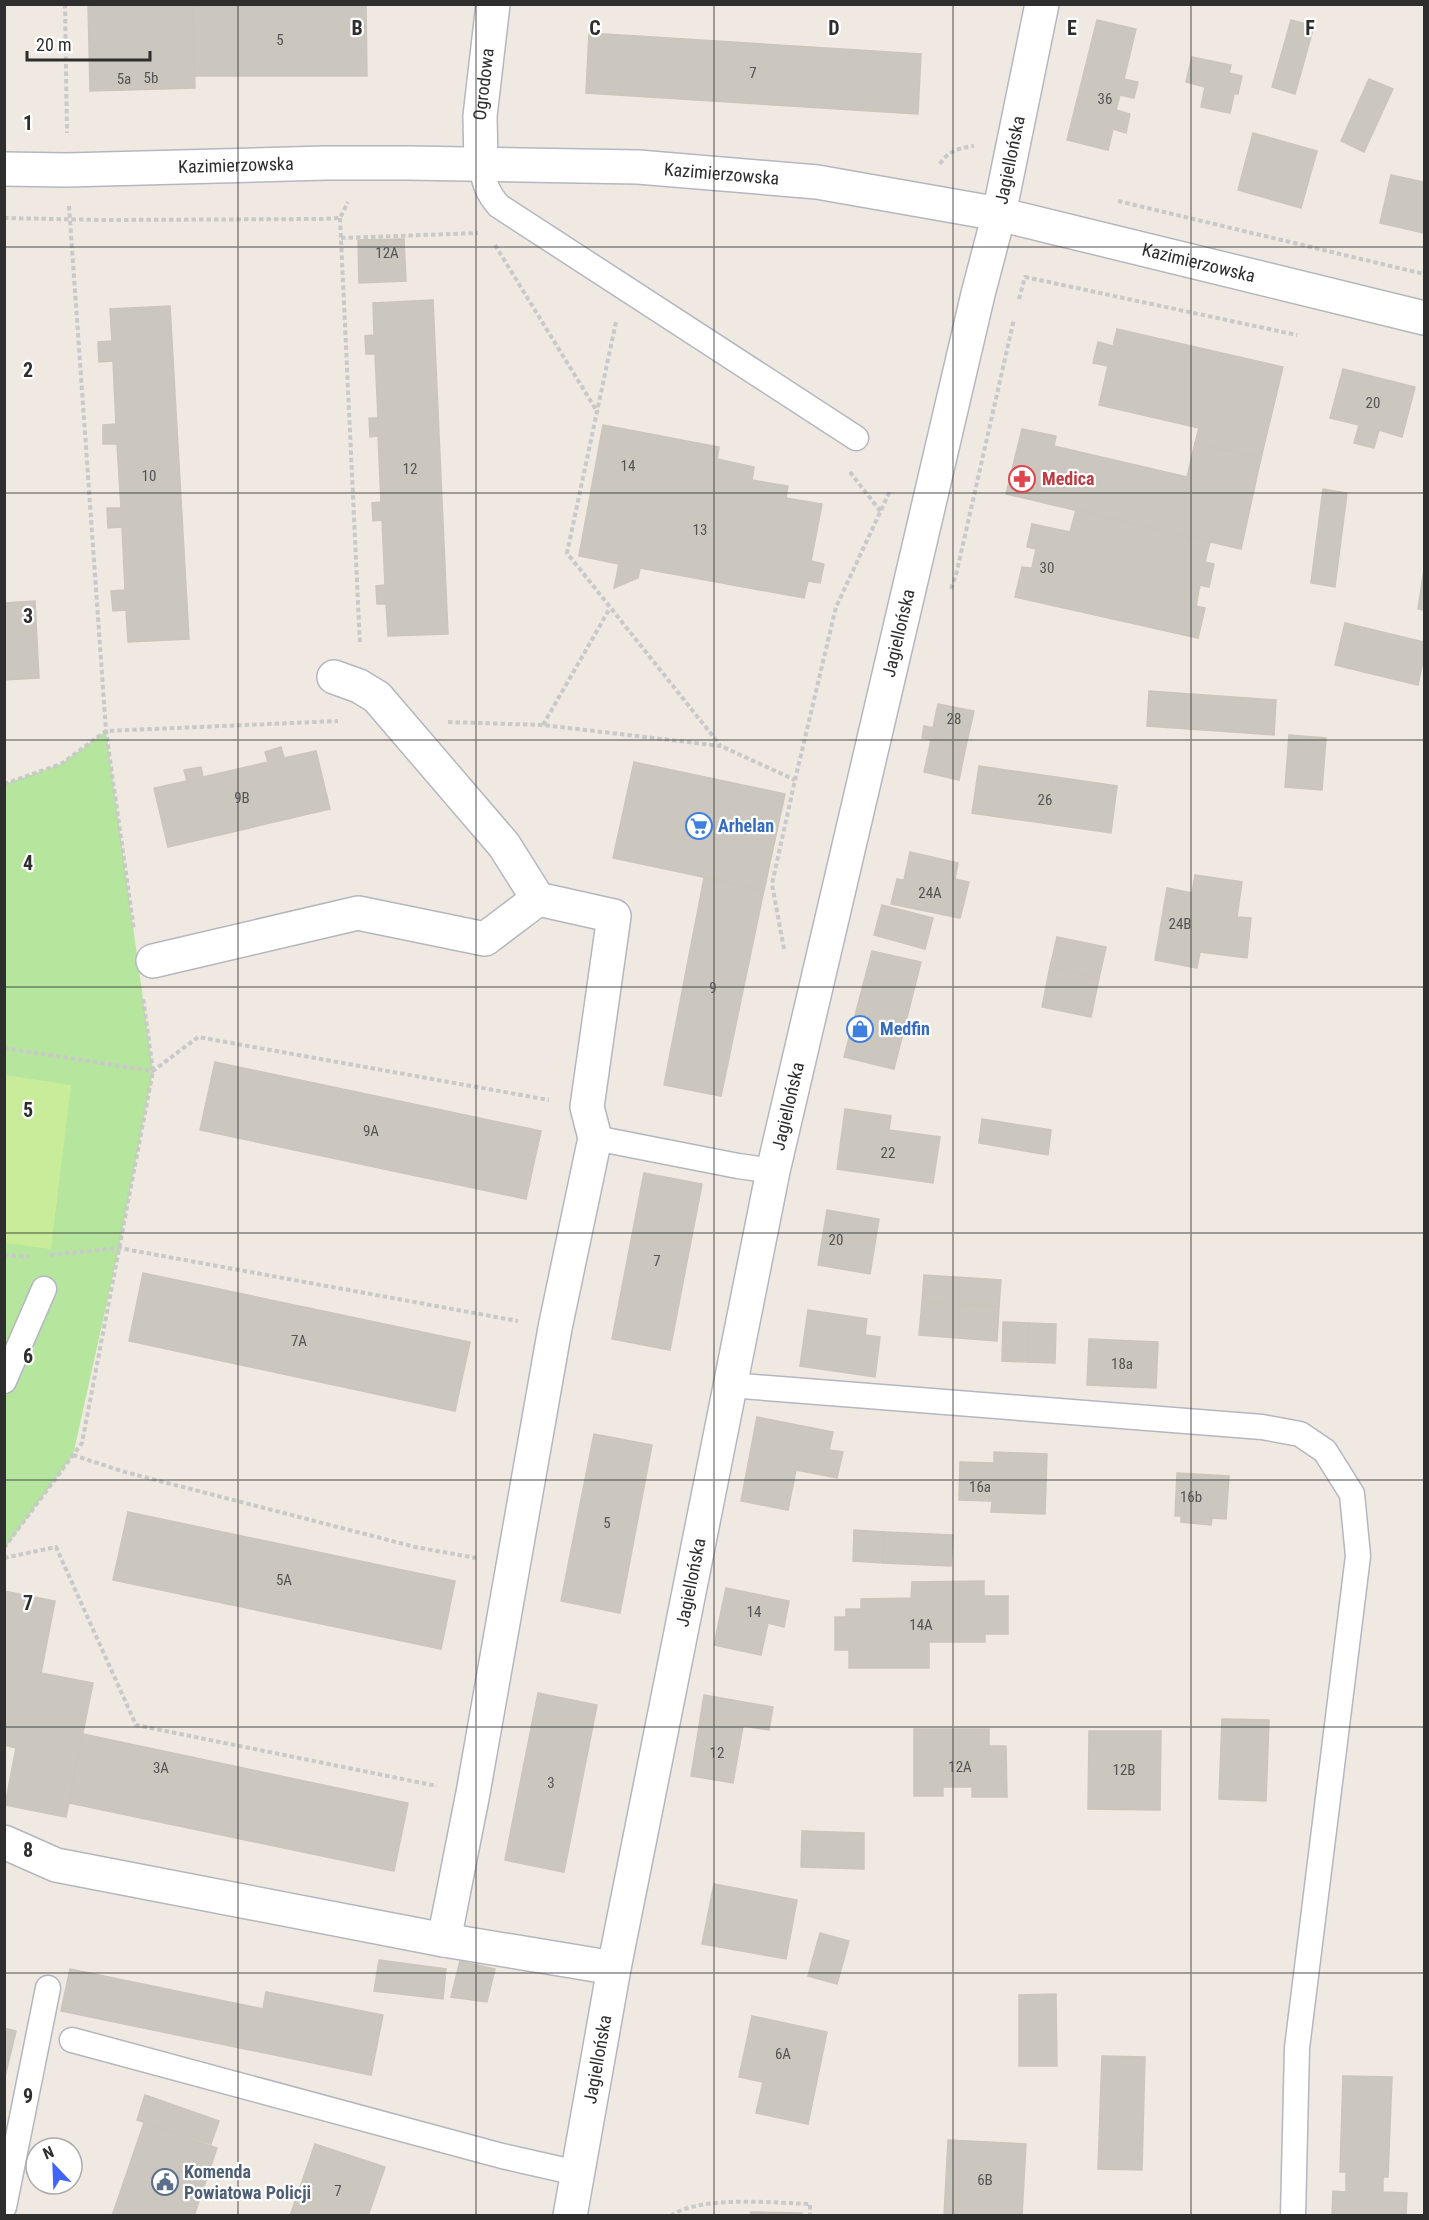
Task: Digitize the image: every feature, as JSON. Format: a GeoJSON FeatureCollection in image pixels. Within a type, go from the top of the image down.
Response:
{"type":"FeatureCollection","features":[{"type":"Feature","properties":{"kind":"street","name":"Ogrodowa"},"geometry":{"type":"LineString","coordinates":[[481,165],[480,116],[493,4]]}},
{"type":"Feature","properties":{"kind":"street","name":"Jagiellońska"},"geometry":{"type":"LineString","coordinates":[[570,2216],[614,1968],[773,1171],[999,214],[1042,4]]}},
{"type":"Feature","properties":{"kind":"street","name":"Kazimierzowska"},"geometry":{"type":"LineString","coordinates":[[4,169],[68,170],[326,163],[638,167],[817,182],[999,214],[1425,318]]}},
{"type":"Feature","properties":{"kind":"street"},"geometry":{"type":"LineString","coordinates":[[334,677],[359,686],[377,697],[504,845],[538,899],[614,916],[591,1122],[473,1793],[444,1940]]}},
{"type":"Feature","properties":{"kind":"street"},"geometry":{"type":"LineString","coordinates":[[144,950],[358,913],[485,939],[538,899]]}},
{"type":"Feature","properties":{"kind":"street"},"geometry":{"type":"LineString","coordinates":[[4,1842],[56,1865],[444,1940],[614,1968]]}},
{"type":"Feature","properties":{"kind":"lane"},"geometry":{"type":"LineString","coordinates":[[481,165],[484,183],[490,196],[499,206],[856,438]]}},
{"type":"Feature","properties":{"kind":"lane"},"geometry":{"type":"LineString","coordinates":[[591,1122],[738,1166],[773,1171]]}},
{"type":"Feature","properties":{"kind":"lane"},"geometry":{"type":"LineString","coordinates":[[4,1381],[44,1289]]}},
{"type":"Feature","properties":{"kind":"lane"},"geometry":{"type":"LineString","coordinates":[[729,1384],[1262,1427],[1300,1434],[1325,1451],[1352,1494],[1358,1556],[1297,2048],[1293,2216]]}},
{"type":"Feature","properties":{"kind":"lane"},"geometry":{"type":"LineString","coordinates":[[4,2207],[48,1988]]}},
{"type":"Feature","properties":{"kind":"lane"},"geometry":{"type":"LineString","coordinates":[[72,2040],[577,2173]]}},
{"type":"Feature","properties":{"kind":"path"},"geometry":{"type":"LineString","coordinates":[[65,4],[70,220],[106,731],[144,950]]}},
{"type":"Feature","properties":{"kind":"path"},"geometry":{"type":"LineString","coordinates":[[353,197],[346,203],[340,218],[361,652]]}},
{"type":"Feature","properties":{"kind":"path"},"geometry":{"type":"LineString","coordinates":[[1115,200],[1425,274]]}},
{"type":"Feature","properties":{"kind":"path"},"geometry":{"type":"LineString","coordinates":[[4,218],[70,220],[340,218]]}},
{"type":"Feature","properties":{"kind":"path"},"geometry":{"type":"LineString","coordinates":[[341,238],[488,233]]}},
{"type":"Feature","properties":{"kind":"path"},"geometry":{"type":"LineString","coordinates":[[494,243],[598,413]]}},
{"type":"Feature","properties":{"kind":"path"},"geometry":{"type":"LineString","coordinates":[[1018,303],[1025,277],[1297,335]]}},
{"type":"Feature","properties":{"kind":"path"},"geometry":{"type":"LineString","coordinates":[[618,311],[567,553],[721,746]]}},
{"type":"Feature","properties":{"kind":"path"},"geometry":{"type":"LineString","coordinates":[[844,466],[881,512]]}},
{"type":"Feature","properties":{"kind":"path"},"geometry":{"type":"LineString","coordinates":[[784,953],[772,884],[836,607],[891,490]]}},
{"type":"Feature","properties":{"kind":"path"},"geometry":{"type":"LineString","coordinates":[[543,725],[610,608]]}},
{"type":"Feature","properties":{"kind":"path"},"geometry":{"type":"LineString","coordinates":[[4,784],[61,764],[106,731]]}},
{"type":"Feature","properties":{"kind":"path"},"geometry":{"type":"LineString","coordinates":[[4,1548],[82,1443],[153,1071],[143,995]]}},
{"type":"Feature","properties":{"kind":"path"},"geometry":{"type":"LineString","coordinates":[[4,1048],[153,1071],[198,1037],[591,1122]]}},
{"type":"Feature","properties":{"kind":"path"},"geometry":{"type":"LineString","coordinates":[[48,1256],[119,1248],[555,1328]]}},
{"type":"Feature","properties":{"kind":"path"},"geometry":{"type":"LineString","coordinates":[[4,1255],[36,1257]]}},
{"type":"Feature","properties":{"kind":"path"},"geometry":{"type":"LineString","coordinates":[[74,1455],[125,1472],[404,1544],[512,1565]]}},
{"type":"Feature","properties":{"kind":"path"},"geometry":{"type":"LineString","coordinates":[[4,1558],[56,1547],[136,1725],[473,1793]]}},
{"type":"Feature","properties":{"kind":"path"},"geometry":{"type":"LineString","coordinates":[[671,2216],[680,2210],[738,2202],[810,2204],[810,2216]]}},
{"type":"Feature","properties":{"kind":"green space"},"geometry":{"type":"Polygon","coordinates":[[[106,731],[153,1071],[119,1248],[73,1455],[5,1548],[5,784],[61,764],[106,731]]]}},
{"type":"Feature","properties":{"kind":"green space"},"geometry":{"type":"Polygon","coordinates":[[[5,1075],[71,1085],[51,1249],[5,1243],[5,1075]]]}},
{"type":"Feature","properties":{"kind":"building"},"geometry":{"type":"Polygon","coordinates":[[[88,4],[193,4],[195,88],[90,91],[88,4]]]}},
{"type":"Feature","properties":{"kind":"building"},"geometry":{"type":"Polygon","coordinates":[[[193,4],[366,4],[367,76],[195,76],[193,4]]]}},
{"type":"Feature","properties":{"kind":"building"},"geometry":{"type":"Polygon","coordinates":[[[1097,20],[1136,29],[1124,79],[1138,82],[1134,98],[1120,95],[1116,110],[1130,114],[1126,133],[1113,129],[1108,150],[1067,140],[1097,20]]]}},
{"type":"Feature","properties":{"kind":"building"},"geometry":{"type":"Polygon","coordinates":[[[1291,20],[1314,26],[1295,94],[1272,87],[1291,20]]]}},
{"type":"Feature","properties":{"kind":"building"},"geometry":{"type":"Polygon","coordinates":[[[589,33],[921,54],[918,114],[586,93],[589,33]]]}},
{"type":"Feature","properties":{"kind":"building"},"geometry":{"type":"Polygon","coordinates":[[[1192,57],[1231,65],[1229,73],[1242,76],[1238,94],[1234,94],[1230,113],[1201,107],[1205,87],[1186,82],[1192,57]]]}},
{"type":"Feature","properties":{"kind":"building"},"geometry":{"type":"Polygon","coordinates":[[[1369,79],[1393,89],[1364,152],[1341,141],[1369,79]]]}},
{"type":"Feature","properties":{"kind":"building"},"geometry":{"type":"Polygon","coordinates":[[[1253,133],[1317,151],[1301,208],[1238,190],[1253,133]]]}},
{"type":"Feature","properties":{"kind":"building"},"geometry":{"type":"Polygon","coordinates":[[[1391,175],[1424,182],[1424,233],[1380,223],[1391,175]]]}},
{"type":"Feature","properties":{"kind":"building"},"geometry":{"type":"Polygon","coordinates":[[[404,239],[406,281],[359,283],[358,240],[404,239]]]}},
{"type":"Feature","properties":{"kind":"building"},"geometry":{"type":"Polygon","coordinates":[[[433,300],[448,634],[388,636],[386,604],[377,604],[376,586],[385,585],[382,520],[373,521],[372,503],[381,502],[378,436],[370,437],[369,418],[378,418],[375,354],[366,354],[365,336],[374,335],[373,303],[433,300]]]}},
{"type":"Feature","properties":{"kind":"building"},"geometry":{"type":"Polygon","coordinates":[[[170,306],[189,639],[128,642],[126,610],[113,611],[111,591],[125,590],[122,527],[108,528],[107,508],[121,508],[117,444],[103,444],[103,425],[116,424],[113,361],[99,362],[98,342],[112,341],[110,309],[170,306]]]}},
{"type":"Feature","properties":{"kind":"building"},"geometry":{"type":"Polygon","coordinates":[[[1117,329],[1283,367],[1261,458],[1195,443],[1199,428],[1099,405],[1108,366],[1093,363],[1098,342],[1113,346],[1117,329]]]}},
{"type":"Feature","properties":{"kind":"building"},"geometry":{"type":"Polygon","coordinates":[[[1343,369],[1415,387],[1402,437],[1379,430],[1374,448],[1354,443],[1359,425],[1330,418],[1343,369]]]}},
{"type":"Feature","properties":{"kind":"building"},"geometry":{"type":"Polygon","coordinates":[[[603,425],[719,447],[717,459],[754,467],[752,480],[788,486],[786,498],[822,504],[811,561],[824,564],[820,583],[808,581],[804,598],[640,568],[638,578],[614,588],[619,564],[579,556],[603,425]]]}},
{"type":"Feature","properties":{"kind":"building"},"geometry":{"type":"Polygon","coordinates":[[[1022,429],[1056,436],[1054,446],[1187,477],[1195,443],[1261,458],[1241,549],[1006,494],[1022,429]]]}},
{"type":"Feature","properties":{"kind":"building"},"geometry":{"type":"Polygon","coordinates":[[[1323,489],[1347,493],[1335,587],[1311,583],[1323,489]]]}},
{"type":"Feature","properties":{"kind":"building"},"geometry":{"type":"Polygon","coordinates":[[[1076,510],[1210,542],[1205,562],[1214,564],[1209,587],[1200,585],[1196,606],[1205,608],[1198,638],[1015,597],[1022,567],[1032,568],[1036,549],[1027,547],[1032,524],[1070,532],[1076,510]]]}},
{"type":"Feature","properties":{"kind":"building"},"geometry":{"type":"Polygon","coordinates":[[[1424,569],[1424,610],[1418,609],[1424,569]]]}},
{"type":"Feature","properties":{"kind":"building"},"geometry":{"type":"Polygon","coordinates":[[[35,601],[39,678],[4,680],[4,603],[35,601]]]}},
{"type":"Feature","properties":{"kind":"building"},"geometry":{"type":"Polygon","coordinates":[[[1345,623],[1424,642],[1424,656],[1418,685],[1335,665],[1345,623]]]}},
{"type":"Feature","properties":{"kind":"building"},"geometry":{"type":"Polygon","coordinates":[[[1149,691],[1276,700],[1274,735],[1147,726],[1149,691]]]}},
{"type":"Feature","properties":{"kind":"building"},"geometry":{"type":"Polygon","coordinates":[[[938,704],[974,711],[966,746],[922,738],[924,726],[933,728],[938,704]]]}},
{"type":"Feature","properties":{"kind":"building"},"geometry":{"type":"Polygon","coordinates":[[[1289,735],[1326,738],[1322,790],[1285,787],[1289,735]]]}},
{"type":"Feature","properties":{"kind":"building"},"geometry":{"type":"Polygon","coordinates":[[[931,740],[966,746],[959,780],[924,772],[931,740]]]}},
{"type":"Feature","properties":{"kind":"building"},"geometry":{"type":"Polygon","coordinates":[[[281,747],[284,758],[316,751],[330,809],[168,847],[154,788],[187,781],[184,770],[201,767],[203,777],[268,762],[265,752],[281,747]]]}},
{"type":"Feature","properties":{"kind":"building","name":"Arhelan"},"geometry":{"type":"Polygon","coordinates":[[[634,762],[785,794],[764,890],[613,858],[634,762]]]}},
{"type":"Feature","properties":{"kind":"building"},"geometry":{"type":"Polygon","coordinates":[[[979,766],[1117,786],[1111,833],[972,813],[979,766]]]}},
{"type":"Feature","properties":{"kind":"building"},"geometry":{"type":"Polygon","coordinates":[[[910,852],[958,863],[955,879],[969,882],[960,918],[891,904],[897,879],[904,880],[910,852]]]}},
{"type":"Feature","properties":{"kind":"building"},"geometry":{"type":"Polygon","coordinates":[[[1195,875],[1242,882],[1237,917],[1251,918],[1247,958],[1200,952],[1197,968],[1155,960],[1167,888],[1192,893],[1195,875]]]}},
{"type":"Feature","properties":{"kind":"building"},"geometry":{"type":"Polygon","coordinates":[[[704,878],[764,890],[721,1096],[664,1085],[704,878]]]}},
{"type":"Feature","properties":{"kind":"building"},"geometry":{"type":"Polygon","coordinates":[[[882,905],[933,918],[925,949],[874,935],[882,905]]]}},
{"type":"Feature","properties":{"kind":"building"},"geometry":{"type":"Polygon","coordinates":[[[1057,937],[1106,947],[1099,978],[1050,967],[1057,937]]]}},
{"type":"Feature","properties":{"kind":"building"},"geometry":{"type":"Polygon","coordinates":[[[872,951],[921,962],[894,1069],[844,1057],[872,951]]]}},
{"type":"Feature","properties":{"kind":"building"},"geometry":{"type":"Polygon","coordinates":[[[1050,967],[1099,978],[1091,1017],[1042,1007],[1050,967]]]}},
{"type":"Feature","properties":{"kind":"building"},"geometry":{"type":"Polygon","coordinates":[[[215,1062],[541,1131],[526,1199],[200,1130],[215,1062]]]}},
{"type":"Feature","properties":{"kind":"building"},"geometry":{"type":"Polygon","coordinates":[[[845,1109],[891,1116],[889,1130],[940,1137],[933,1183],[837,1169],[845,1109]]]}},
{"type":"Feature","properties":{"kind":"building"},"geometry":{"type":"Polygon","coordinates":[[[982,1119],[1051,1130],[1048,1155],[979,1143],[982,1119]]]}},
{"type":"Feature","properties":{"kind":"building"},"geometry":{"type":"Polygon","coordinates":[[[644,1173],[702,1184],[670,1350],[612,1339],[644,1173]]]}},
{"type":"Feature","properties":{"kind":"building"},"geometry":{"type":"Polygon","coordinates":[[[827,1210],[879,1219],[870,1274],[818,1265],[827,1210]]]}},
{"type":"Feature","properties":{"kind":"building"},"geometry":{"type":"Polygon","coordinates":[[[143,1273],[470,1342],[455,1411],[129,1341],[143,1273]]]}},
{"type":"Feature","properties":{"kind":"building"},"geometry":{"type":"Polygon","coordinates":[[[924,1275],[1001,1280],[999,1307],[922,1302],[924,1275]]]}},
{"type":"Feature","properties":{"kind":"building"},"geometry":{"type":"Polygon","coordinates":[[[922,1302],[999,1307],[997,1341],[919,1335],[922,1302]]]}},
{"type":"Feature","properties":{"kind":"building"},"geometry":{"type":"Polygon","coordinates":[[[808,1310],[867,1319],[865,1335],[880,1337],[875,1377],[800,1366],[808,1310]]]}},
{"type":"Feature","properties":{"kind":"building"},"geometry":{"type":"Polygon","coordinates":[[[1003,1322],[1029,1323],[1027,1362],[1002,1361],[1003,1322]]]}},
{"type":"Feature","properties":{"kind":"building"},"geometry":{"type":"Polygon","coordinates":[[[1029,1323],[1056,1324],[1055,1363],[1027,1362],[1029,1323]]]}},
{"type":"Feature","properties":{"kind":"building"},"geometry":{"type":"Polygon","coordinates":[[[1089,1339],[1158,1342],[1156,1388],[1087,1385],[1089,1339]]]}},
{"type":"Feature","properties":{"kind":"building"},"geometry":{"type":"Polygon","coordinates":[[[757,1417],[833,1432],[829,1450],[843,1452],[837,1478],[796,1470],[788,1510],[741,1501],[757,1417]]]}},
{"type":"Feature","properties":{"kind":"building"},"geometry":{"type":"Polygon","coordinates":[[[594,1434],[652,1445],[620,1613],[561,1601],[594,1434]]]}},
{"type":"Feature","properties":{"kind":"building"},"geometry":{"type":"Polygon","coordinates":[[[994,1452],[1047,1454],[1045,1514],[991,1512],[992,1501],[959,1500],[960,1462],[994,1463],[994,1452]]]}},
{"type":"Feature","properties":{"kind":"building"},"geometry":{"type":"Polygon","coordinates":[[[1177,1473],[1229,1476],[1226,1519],[1212,1518],[1211,1525],[1181,1522],[1181,1516],[1175,1516],[1177,1473]]]}},
{"type":"Feature","properties":{"kind":"building"},"geometry":{"type":"Polygon","coordinates":[[[128,1512],[455,1581],[441,1649],[113,1580],[128,1512]]]}},
{"type":"Feature","properties":{"kind":"building"},"geometry":{"type":"Polygon","coordinates":[[[854,1530],[884,1532],[883,1563],[853,1561],[854,1530]]]}},
{"type":"Feature","properties":{"kind":"building"},"geometry":{"type":"Polygon","coordinates":[[[884,1532],[953,1535],[951,1566],[883,1563],[884,1532]]]}},
{"type":"Feature","properties":{"kind":"building"},"geometry":{"type":"Polygon","coordinates":[[[984,1581],[984,1596],[1008,1596],[1008,1634],[985,1634],[985,1642],[929,1642],[929,1668],[849,1668],[849,1650],[835,1650],[835,1617],[846,1617],[846,1609],[861,1609],[861,1599],[911,1598],[912,1582],[984,1581]]]}},
{"type":"Feature","properties":{"kind":"building"},"geometry":{"type":"Polygon","coordinates":[[[726,1588],[789,1601],[784,1627],[768,1623],[761,1655],[714,1645],[726,1588]]]}},
{"type":"Feature","properties":{"kind":"building"},"geometry":{"type":"Polygon","coordinates":[[[4,1591],[55,1601],[41,1673],[93,1683],[66,1817],[5,1805],[16,1748],[4,1745],[4,1591]]]}},
{"type":"Feature","properties":{"kind":"building"},"geometry":{"type":"Polygon","coordinates":[[[538,1693],[597,1705],[564,1872],[505,1860],[538,1693]]]}},
{"type":"Feature","properties":{"kind":"building"},"geometry":{"type":"Polygon","coordinates":[[[704,1695],[773,1707],[769,1730],[743,1726],[733,1783],[691,1776],[704,1695]]]}},
{"type":"Feature","properties":{"kind":"building"},"geometry":{"type":"Polygon","coordinates":[[[1222,1719],[1269,1720],[1266,1801],[1219,1799],[1222,1719]]]}},
{"type":"Feature","properties":{"kind":"building"},"geometry":{"type":"Polygon","coordinates":[[[914,1729],[989,1729],[989,1746],[1006,1746],[1007,1797],[972,1797],[972,1787],[943,1787],[943,1796],[914,1796],[914,1729]]]}},
{"type":"Feature","properties":{"kind":"building"},"geometry":{"type":"Polygon","coordinates":[[[1089,1731],[1161,1731],[1160,1810],[1088,1809],[1089,1731]]]}},
{"type":"Feature","properties":{"kind":"building"},"geometry":{"type":"Polygon","coordinates":[[[83,1734],[408,1803],[394,1871],[69,1803],[83,1734]]]}},
{"type":"Feature","properties":{"kind":"building"},"geometry":{"type":"Polygon","coordinates":[[[802,1831],[864,1833],[864,1869],[801,1867],[802,1831]]]}},
{"type":"Feature","properties":{"kind":"building"},"geometry":{"type":"Polygon","coordinates":[[[714,1884],[797,1900],[786,1959],[702,1944],[714,1884]]]}},
{"type":"Feature","properties":{"kind":"building"},"geometry":{"type":"Polygon","coordinates":[[[820,1933],[849,1941],[837,1984],[808,1976],[820,1933]]]}},
{"type":"Feature","properties":{"kind":"building"},"geometry":{"type":"Polygon","coordinates":[[[379,1960],[446,1969],[443,1999],[374,1991],[379,1960]]]}},
{"type":"Feature","properties":{"kind":"building"},"geometry":{"type":"Polygon","coordinates":[[[460,1961],[495,1969],[487,2002],[451,1997],[460,1961]]]}},
{"type":"Feature","properties":{"kind":"building"},"geometry":{"type":"Polygon","coordinates":[[[70,1969],[263,2009],[266,1992],[383,2015],[371,2075],[61,2011],[70,1969]]]}},
{"type":"Feature","properties":{"kind":"building"},"geometry":{"type":"Polygon","coordinates":[[[1056,1994],[1057,2066],[1019,2066],[1019,1995],[1056,1994]]]}},
{"type":"Feature","properties":{"kind":"building"},"geometry":{"type":"Polygon","coordinates":[[[752,2016],[827,2032],[808,2124],[756,2113],[763,2082],[739,2077],[752,2016]]]}},
{"type":"Feature","properties":{"kind":"building"},"geometry":{"type":"Polygon","coordinates":[[[4,2028],[16,2031],[4,2081],[4,2028]]]}},
{"type":"Feature","properties":{"kind":"building"},"geometry":{"type":"Polygon","coordinates":[[[1102,2056],[1145,2057],[1142,2170],[1098,2169],[1102,2056]]]}},
{"type":"Feature","properties":{"kind":"building"},"geometry":{"type":"Polygon","coordinates":[[[1343,2076],[1392,2077],[1388,2177],[1383,2177],[1383,2192],[1407,2193],[1406,2216],[1332,2216],[1333,2191],[1346,2192],[1346,2172],[1340,2172],[1343,2076]]]}},
{"type":"Feature","properties":{"kind":"building"},"geometry":{"type":"Polygon","coordinates":[[[145,2095],[219,2121],[211,2144],[137,2120],[145,2095]]]}},
{"type":"Feature","properties":{"kind":"building","name":"Komenda Powiatowa Policji"},"geometry":{"type":"Polygon","coordinates":[[[144,2123],[217,2148],[194,2216],[112,2216],[144,2123]]]}},
{"type":"Feature","properties":{"kind":"building"},"geometry":{"type":"Polygon","coordinates":[[[948,2140],[1026,2144],[1022,2216],[944,2216],[948,2140]]]}},
{"type":"Feature","properties":{"kind":"building","name":"Komenda Powiatowa Policji"},"geometry":{"type":"Polygon","coordinates":[[[315,2144],[385,2167],[368,2216],[290,2216],[315,2144]]]}},
{"type":"Feature","properties":{"kind":"building"},"geometry":{"type":"Polygon","coordinates":[[[751,2212],[802,2213],[802,2216],[750,2216],[751,2212]]]}},
{"type":"Feature","properties":{"kind":"place","name":"Medica"},"geometry":{"type":"Point","coordinates":[1022,479]}},
{"type":"Feature","properties":{"kind":"place","name":"Arhelan"},"geometry":{"type":"Point","coordinates":[699,826]}},
{"type":"Feature","properties":{"kind":"place","name":"Medfin"},"geometry":{"type":"Point","coordinates":[860,1029]}},
{"type":"Feature","properties":{"kind":"place","name":"Komenda Powiatowa Policji"},"geometry":{"type":"Point","coordinates":[165,2182]}}]}
